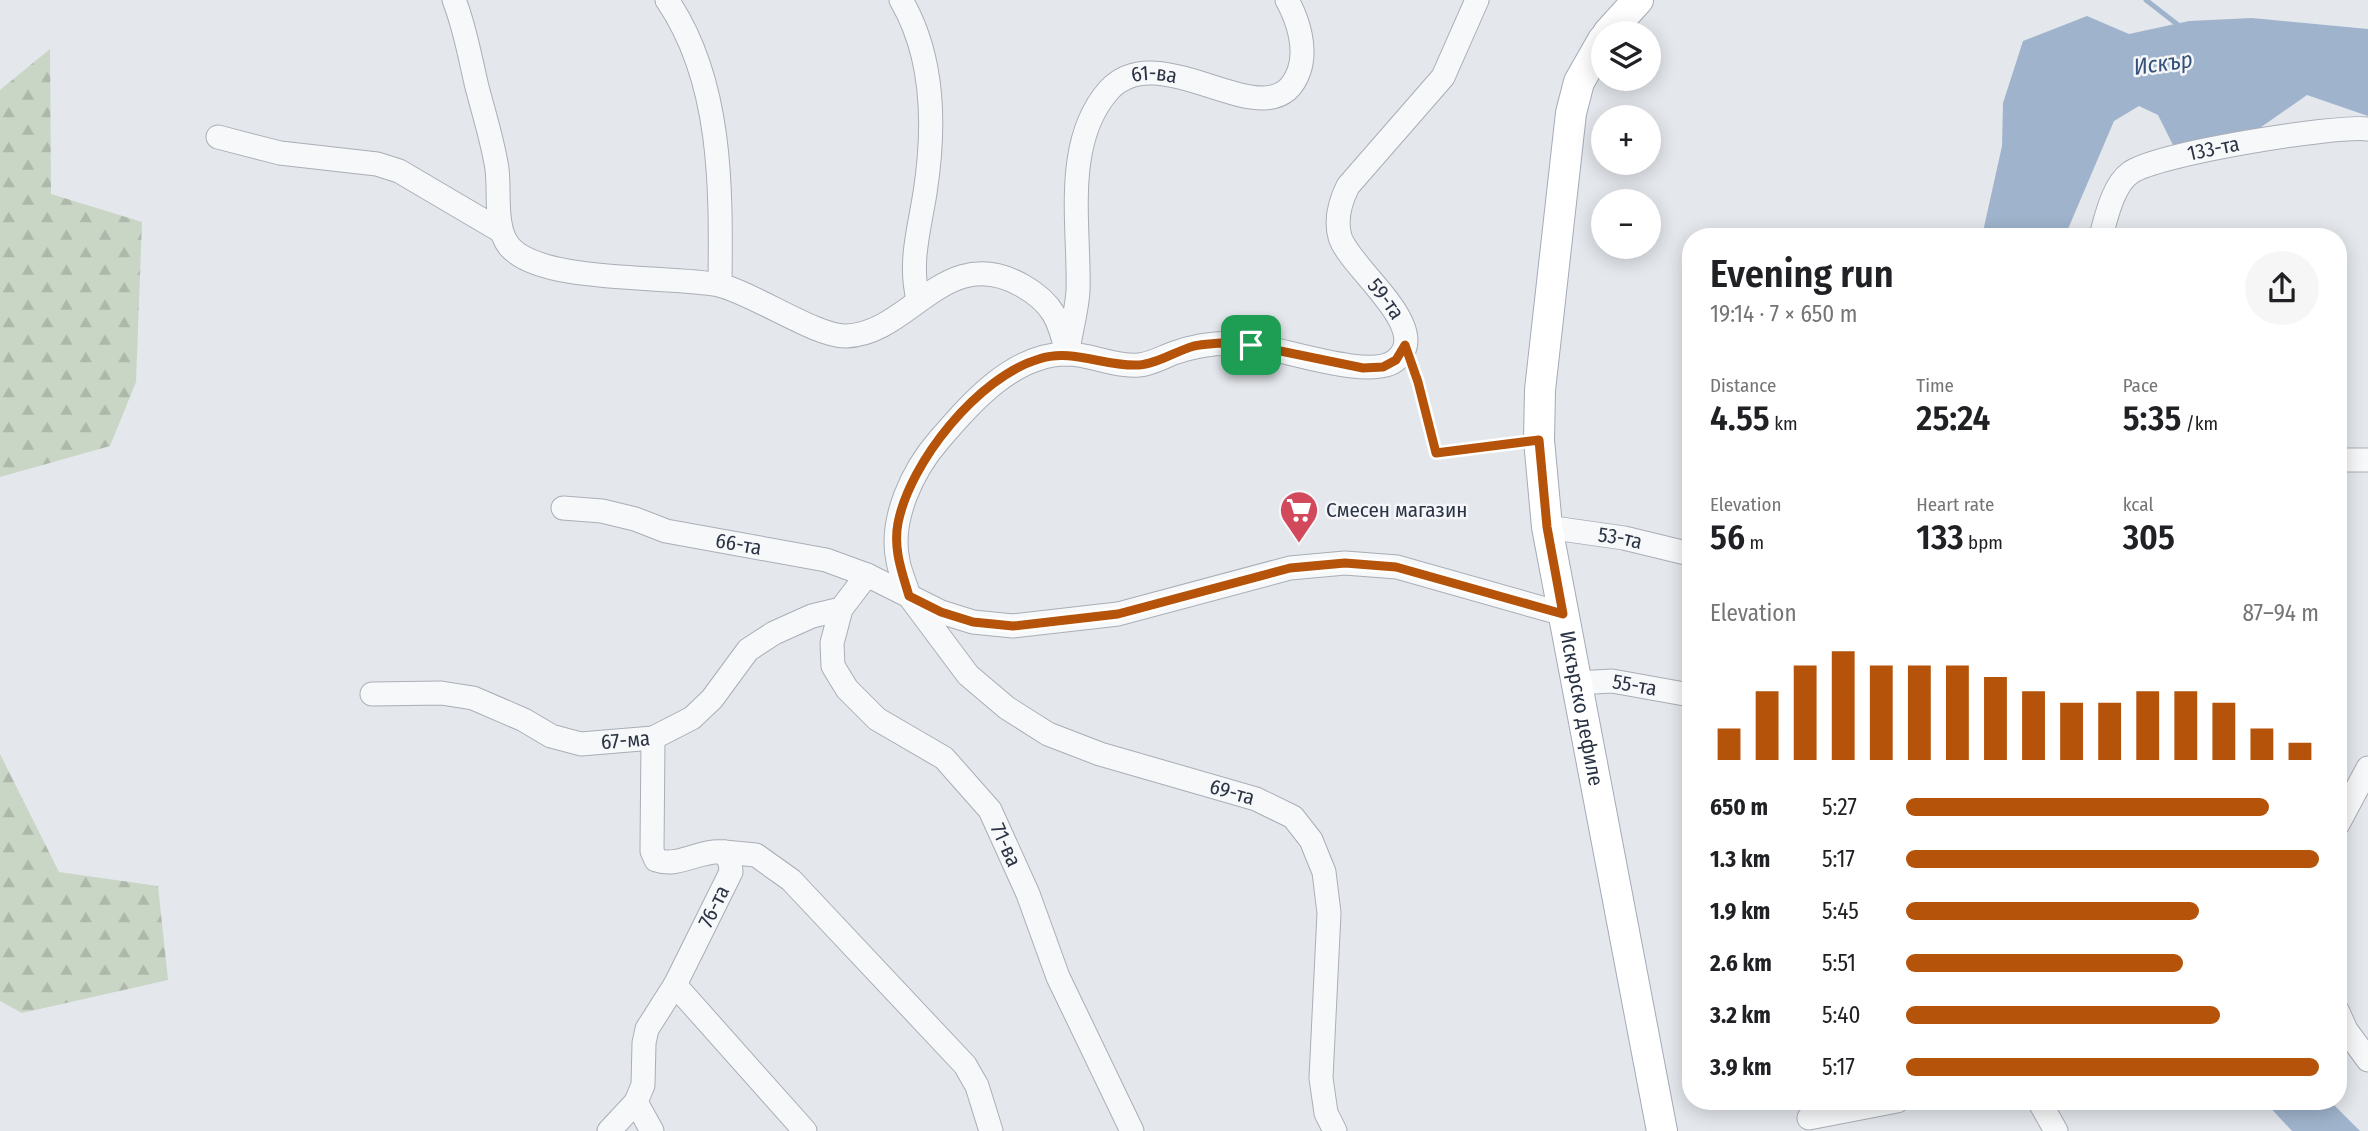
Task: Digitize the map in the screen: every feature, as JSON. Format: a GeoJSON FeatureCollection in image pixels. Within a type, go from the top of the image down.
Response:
{"type":"FeatureCollection","features":[{"type":"Feature","properties":{"kind":"main road"},"geometry":{"type":"LineString","coordinates":[[1619,21],[1638,0]]}},
{"type":"Feature","properties":{"kind":"main road","name":"Искърско дефиле"},"geometry":{"type":"LineString","coordinates":[[1591,61],[1579,82],[1571,113],[1545,338],[1539,440],[1547,527],[1662,1131]]}},
{"type":"Feature","properties":{"kind":"street"},"geometry":{"type":"LineString","coordinates":[[454,0],[497,167],[501,231]]}},
{"type":"Feature","properties":{"kind":"street"},"geometry":{"type":"LineString","coordinates":[[667,0],[679,18],[698,68],[712,119],[721,183],[720,285]]}},
{"type":"Feature","properties":{"kind":"street"},"geometry":{"type":"LineString","coordinates":[[901,0],[920,43],[931,96],[931,151],[912,276],[918,299]]}},
{"type":"Feature","properties":{"kind":"street","name":"61-ва"},"geometry":{"type":"LineString","coordinates":[[1067,354],[1078,294],[1077,179],[1082,147],[1093,117],[1109,91],[1125,76],[1154,72],[1182,76],[1255,98],[1278,98],[1294,86],[1302,62],[1301,33],[1287,0]]}},
{"type":"Feature","properties":{"kind":"street","name":"59-та"},"geometry":{"type":"LineString","coordinates":[[909,596],[897,559],[897,526],[908,489],[929,451],[987,390],[1016,368],[1039,358],[1067,354],[1116,364],[1141,365],[1194,346],[1221,343],[1251,345],[1363,368],[1383,367],[1396,360],[1405,345],[1402,318],[1354,263],[1340,237],[1340,201],[1348,186],[1443,77],[1477,0]]}},
{"type":"Feature","properties":{"kind":"street","name":"133-та"},"geometry":{"type":"LineString","coordinates":[[2104,228],[2114,197],[2129,173],[2158,163],[2289,135],[2368,129]]}},
{"type":"Feature","properties":{"kind":"street"},"geometry":{"type":"LineString","coordinates":[[218,137],[280,153],[377,164],[399,171],[501,231],[518,255],[549,268],[720,285],[844,337],[868,332],[918,299],[971,273],[990,272],[1009,278],[1049,307],[1061,323],[1067,354]]}},
{"type":"Feature","properties":{"kind":"street"},"geometry":{"type":"LineString","coordinates":[[2347,460],[2368,460]]}},
{"type":"Feature","properties":{"kind":"street","name":"66-та"},"geometry":{"type":"LineString","coordinates":[[563,508],[602,511],[635,519],[666,531],[814,558],[867,575],[909,596]]}},
{"type":"Feature","properties":{"kind":"street","name":"53-та"},"geometry":{"type":"LineString","coordinates":[[1547,527],[1599,533],[1682,552]]}},
{"type":"Feature","properties":{"kind":"street"},"geometry":{"type":"LineString","coordinates":[[909,596],[941,612],[973,622],[1025,625],[1118,614],[1290,568],[1345,563],[1396,567],[1563,614]]}},
{"type":"Feature","properties":{"kind":"street"},"geometry":{"type":"LineString","coordinates":[[841,608],[867,575]]}},
{"type":"Feature","properties":{"kind":"street","name":"69-та"},"geometry":{"type":"LineString","coordinates":[[909,596],[968,676],[1007,708],[1048,734],[1100,754],[1256,799],[1293,817],[1311,840],[1324,872],[1329,913],[1321,1078],[1326,1113],[1335,1131]]}},
{"type":"Feature","properties":{"kind":"street","name":"67-ма"},"geometry":{"type":"LineString","coordinates":[[372,694],[441,693],[473,698],[524,720],[551,736],[580,744],[653,738],[692,718],[712,699],[748,650],[799,622],[841,608]]}},
{"type":"Feature","properties":{"kind":"street","name":"71-ва"},"geometry":{"type":"LineString","coordinates":[[841,608],[831,643],[834,666],[848,689],[877,719],[944,758],[989,810],[1028,894],[1058,977],[1132,1131]]}},
{"type":"Feature","properties":{"kind":"street","name":"55-та"},"geometry":{"type":"LineString","coordinates":[[1577,683],[1612,681],[1682,694]]}},
{"type":"Feature","properties":{"kind":"street","name":"76-та"},"geometry":{"type":"LineString","coordinates":[[636,1102],[643,1084],[643,1043],[647,1029],[675,985],[731,872],[730,862],[724,852],[709,850],[666,863],[656,860],[652,851],[653,738]]}},
{"type":"Feature","properties":{"kind":"street"},"geometry":{"type":"LineString","coordinates":[[2347,807],[2368,768]]}},
{"type":"Feature","properties":{"kind":"street"},"geometry":{"type":"LineString","coordinates":[[724,852],[756,855],[770,862],[828,918],[965,1065],[978,1086],[991,1131]]}},
{"type":"Feature","properties":{"kind":"street"},"geometry":{"type":"LineString","coordinates":[[675,985],[805,1131]]}},
{"type":"Feature","properties":{"kind":"street"},"geometry":{"type":"LineString","coordinates":[[2347,1031],[2368,1060]]}},
{"type":"Feature","properties":{"kind":"street"},"geometry":{"type":"LineString","coordinates":[[609,1131],[636,1102],[652,1131]]}},
{"type":"Feature","properties":{"kind":"street"},"geometry":{"type":"LineString","coordinates":[[1809,1117],[1862,1110]]}},
{"type":"Feature","properties":{"kind":"street"},"geometry":{"type":"LineString","coordinates":[[2044,1110],[2056,1131]]}},
{"type":"Feature","properties":{"kind":"path"},"geometry":{"type":"LineString","coordinates":[[1405,345],[1418,382],[1436,453],[1539,440]]}},
{"type":"Feature","properties":{"kind":"green space"},"geometry":{"type":"Polygon","coordinates":[[[50,49],[51,194],[142,222],[136,382],[110,446],[0,477],[0,90],[50,49]]]}},
{"type":"Feature","properties":{"kind":"green space"},"geometry":{"type":"Polygon","coordinates":[[[0,754],[59,872],[158,886],[168,980],[22,1013],[0,1001],[0,754]]]}},
{"type":"Feature","properties":{"kind":"water","name":"Искър"},"geometry":{"type":"Polygon","coordinates":[[[2087,16],[2129,34],[2189,21],[2252,18],[2368,29],[2368,116],[2307,95],[2254,132],[2175,149],[2158,115],[2139,106],[2114,121],[2068,228],[1984,228],[2002,146],[2003,103],[2023,41],[2087,16]]]}},
{"type":"Feature","properties":{"kind":"water"},"geometry":{"type":"Polygon","coordinates":[[[2272,1110],[2339,1110],[2360,1131],[2292,1131],[2272,1110]]]}},
{"type":"Feature","properties":{"kind":"waterway"},"geometry":{"type":"LineString","coordinates":[[2146,0],[2182,28]]}},
{"type":"Feature","properties":{"kind":"place","name":"Смесен магазин"},"geometry":{"type":"Point","coordinates":[1299,544]}},
{"type":"Feature","properties":{"kind":"route"},"geometry":{"type":"LineString","coordinates":[[1221,343],[1251,345],[1363,368],[1383,367],[1396,360],[1405,345],[1433,433],[1436,453],[1539,440],[1547,527],[1563,614],[1396,567],[1345,563],[1290,568],[1172,602],[1118,614],[1013,626],[973,622],[941,612],[909,596],[897,559],[897,526],[908,489],[929,451],[955,421],[987,390],[1016,368],[1039,358],[1067,354],[1116,364],[1141,365],[1194,346],[1221,343]]}}]}
